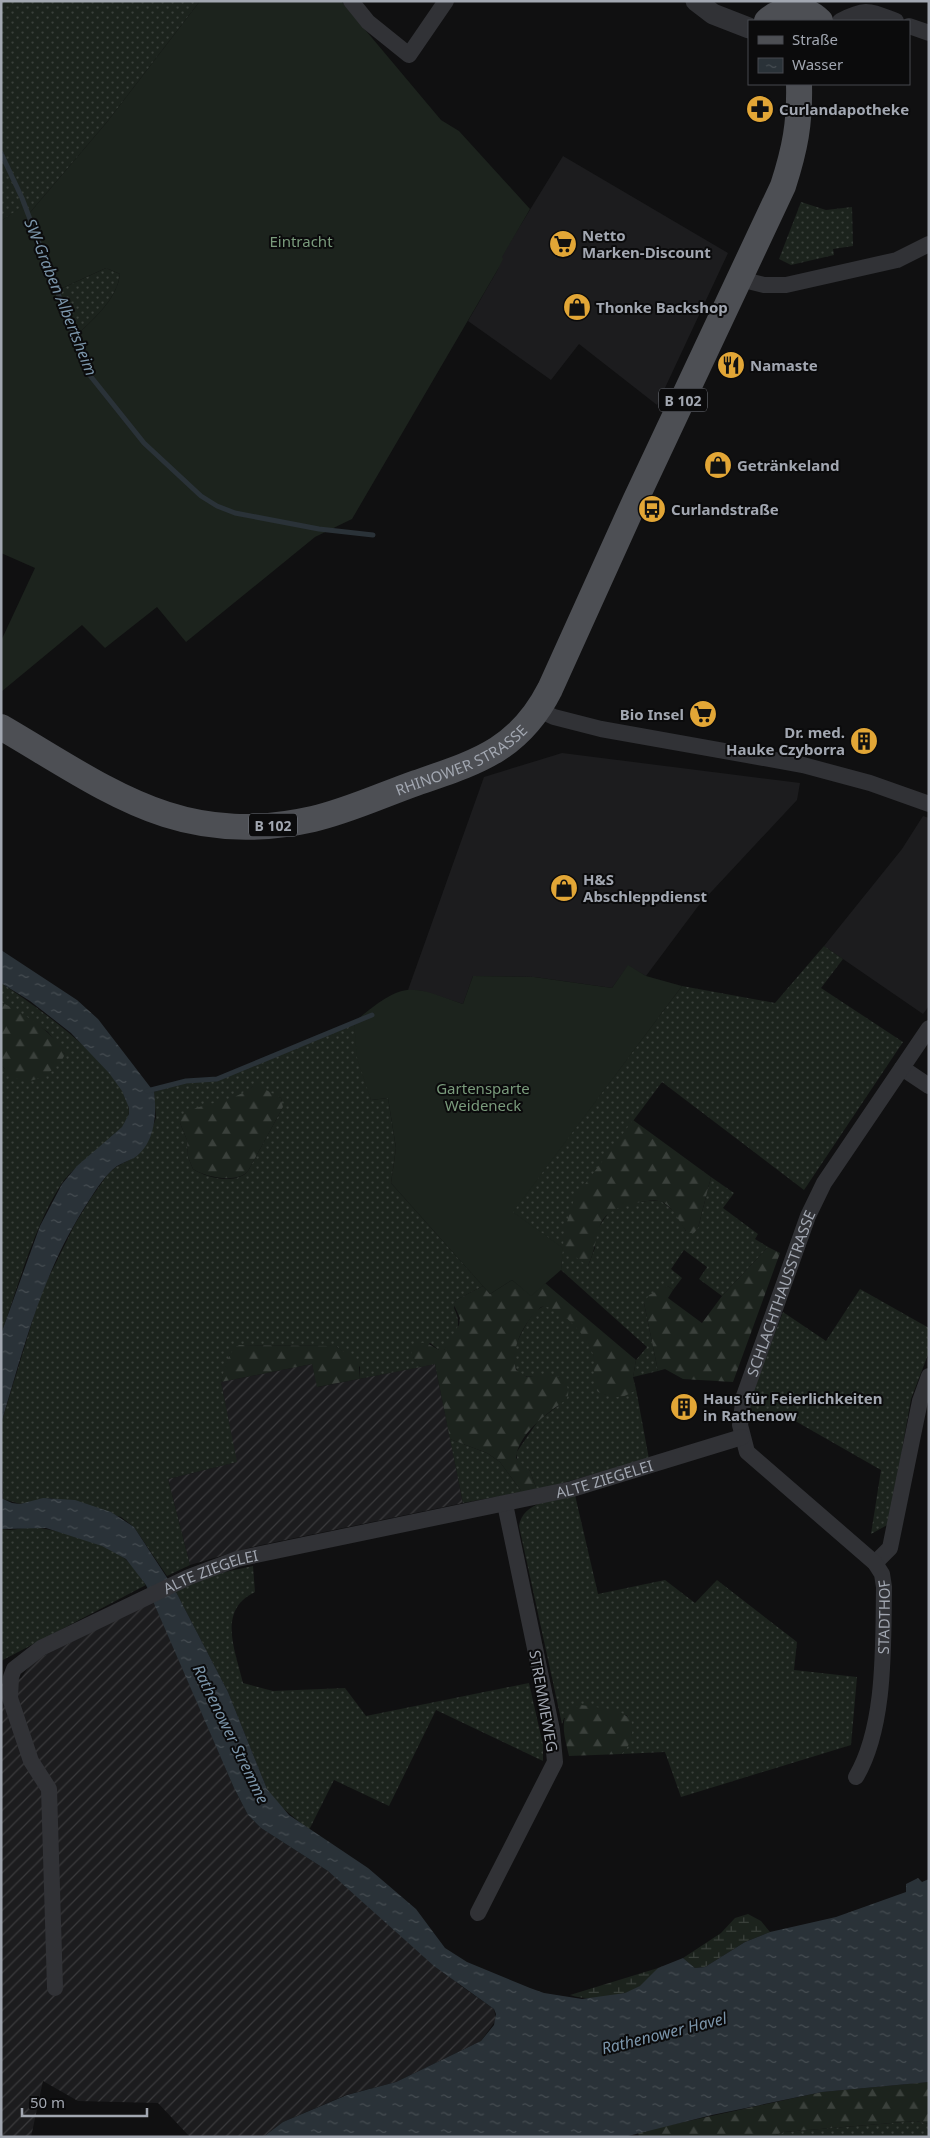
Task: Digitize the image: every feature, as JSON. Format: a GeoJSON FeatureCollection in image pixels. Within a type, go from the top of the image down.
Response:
{"type":"FeatureCollection","features":[{"type":"Feature","properties":{"kind":"main road"},"geometry":{"type":"LineString","coordinates":[[769,20],[785,10],[811,11]]}},
{"type":"Feature","properties":{"kind":"main road","name":"B 102"},"geometry":{"type":"LineString","coordinates":[[540,710],[635,501],[783,186],[795,148],[799,85]]}},
{"type":"Feature","properties":{"kind":"main road","name":"RHINOWER STRASSE"},"geometry":{"type":"LineString","coordinates":[[1,727],[118,797],[144,808],[201,824],[240,828],[272,826],[314,818],[465,766],[501,748],[525,728],[540,710]]}},
{"type":"Feature","properties":{"kind":"street"},"geometry":{"type":"LineString","coordinates":[[351,1],[368,22],[409,55],[446,1]]}},
{"type":"Feature","properties":{"kind":"street"},"geometry":{"type":"LineString","coordinates":[[696,1],[713,14],[748,28]]}},
{"type":"Feature","properties":{"kind":"street"},"geometry":{"type":"LineString","coordinates":[[842,20],[859,12],[868,11],[893,20]]}},
{"type":"Feature","properties":{"kind":"street"},"geometry":{"type":"LineString","coordinates":[[910,26],[929,33]]}},
{"type":"Feature","properties":{"kind":"street"},"geometry":{"type":"LineString","coordinates":[[740,279],[764,285],[786,285],[897,260],[929,244]]}},
{"type":"Feature","properties":{"kind":"street","name":"RHINOWER STRASSE"},"geometry":{"type":"LineString","coordinates":[[540,710],[554,717],[602,729],[803,765],[870,783],[929,804]]}},
{"type":"Feature","properties":{"kind":"street","name":"SCHLACHTHAUSSTRASSE"},"geometry":{"type":"LineString","coordinates":[[875,1562],[747,1452],[740,1425],[744,1396],[808,1216],[824,1183],[929,1028]]}},
{"type":"Feature","properties":{"kind":"street"},"geometry":{"type":"LineString","coordinates":[[902,1068],[929,1086]]}},
{"type":"Feature","properties":{"kind":"street","name":"STADTHOF"},"geometry":{"type":"LineString","coordinates":[[856,1777],[870,1750],[880,1684],[884,1587],[882,1574],[875,1562],[890,1548],[920,1401],[929,1376]]}},
{"type":"Feature","properties":{"kind":"street","name":"ALTE ZIEGELEI"},"geometry":{"type":"LineString","coordinates":[[55,1988],[48,1789],[31,1761],[10,1698],[11,1677],[17,1665],[41,1648],[142,1599],[189,1577],[237,1559],[572,1489],[742,1437]]}},
{"type":"Feature","properties":{"kind":"street","name":"STREMMEWEG"},"geometry":{"type":"LineString","coordinates":[[478,1913],[555,1762],[552,1730],[505,1504]]}},
{"type":"Feature","properties":{"kind":"shaded area"},"geometry":{"type":"Polygon","coordinates":[[[563,156],[728,253],[657,405],[579,344],[551,380],[468,321],[498,269],[501,257],[563,156]]]}},
{"type":"Feature","properties":{"kind":"shaded area"},"geometry":{"type":"Polygon","coordinates":[[[562,753],[800,783],[797,800],[699,905],[646,976],[628,966],[612,988],[534,977],[473,976],[463,1004],[422,991],[408,990],[484,777],[562,753]]]}},
{"type":"Feature","properties":{"kind":"shaded area"},"geometry":{"type":"Polygon","coordinates":[[[923,816],[929,818],[929,1006],[923,1014],[824,946],[902,849],[923,816]]]}},
{"type":"Feature","properties":{"kind":"shaded area"},"geometry":{"type":"Polygon","coordinates":[[[312,1364],[318,1387],[435,1364],[463,1503],[252,1547],[190,1565],[168,1479],[236,1462],[221,1382],[312,1364]]]}},
{"type":"Feature","properties":{"kind":"shaded area"},"geometry":{"type":"Polygon","coordinates":[[[154,1601],[234,1788],[248,1815],[261,1828],[328,1871],[461,1986],[494,2009],[496,2020],[481,2041],[396,2082],[346,2095],[283,2122],[263,2137],[190,2137],[158,2103],[78,2101],[43,2081],[31,2137],[1,2137],[1,1684],[21,1678],[33,1661],[154,1601]]]}},
{"type":"Feature","properties":{"kind":"green space"},"geometry":{"type":"Polygon","coordinates":[[[1,1],[200,1],[107,122],[27,216],[23,207],[1,221],[1,1]]]}},
{"type":"Feature","properties":{"kind":"green space","name":"Eintracht"},"geometry":{"type":"Polygon","coordinates":[[[200,1],[341,1],[441,120],[459,131],[530,209],[502,257],[503,259],[498,269],[352,519],[315,537],[186,642],[157,607],[105,648],[82,625],[1,692],[1,641],[35,568],[1,553],[1,221],[23,206],[27,216],[107,122],[200,1]],[[106,268],[56,291],[75,337],[109,301],[118,283],[120,274],[106,268]]]}},
{"type":"Feature","properties":{"kind":"green space"},"geometry":{"type":"Polygon","coordinates":[[[801,202],[826,210],[852,207],[853,246],[833,249],[834,255],[791,265],[779,259],[801,202]]]}},
{"type":"Feature","properties":{"kind":"green space"},"geometry":{"type":"Polygon","coordinates":[[[106,268],[120,274],[114,292],[103,309],[75,337],[56,291],[106,268]]]}},
{"type":"Feature","properties":{"kind":"green space"},"geometry":{"type":"Polygon","coordinates":[[[824,946],[843,959],[821,988],[903,1042],[804,1190],[662,1082],[575,1199],[588,1266],[595,1248],[595,1236],[598,1228],[609,1212],[622,1205],[661,1201],[675,1212],[686,1231],[698,1228],[711,1177],[734,1193],[723,1208],[758,1234],[755,1239],[768,1247],[722,1296],[699,1279],[707,1267],[684,1250],[671,1269],[682,1278],[673,1290],[668,1286],[644,1303],[658,1371],[633,1377],[636,1360],[647,1347],[561,1270],[562,1248],[512,1212],[682,986],[775,1003],[824,946]]]}},
{"type":"Feature","properties":{"kind":"green space","name":"Gartensparte Weideneck"},"geometry":{"type":"Polygon","coordinates":[[[628,965],[646,976],[682,986],[513,1212],[563,1248],[561,1270],[531,1296],[512,1280],[490,1294],[391,1183],[396,1148],[388,1098],[371,1100],[357,1058],[354,1022],[386,998],[400,991],[428,992],[463,1004],[473,976],[534,977],[612,988],[628,965]]]}},
{"type":"Feature","properties":{"kind":"green space"},"geometry":{"type":"Polygon","coordinates":[[[1,983],[58,1024],[102,1064],[119,1085],[128,1104],[127,1120],[121,1128],[69,1175],[52,1200],[27,1257],[1,1334],[1,1065],[5,1069],[65,1054],[48,1032],[1,1002],[1,983]]]}},
{"type":"Feature","properties":{"kind":"green space"},"geometry":{"type":"Polygon","coordinates":[[[1,1002],[20,1012],[45,1030],[65,1054],[53,1069],[42,1077],[23,1081],[14,1077],[1,1065],[1,1002]]]}},
{"type":"Feature","properties":{"kind":"green space"},"geometry":{"type":"Polygon","coordinates":[[[358,1019],[354,1022],[371,1100],[388,1098],[396,1148],[391,1183],[483,1286],[456,1300],[454,1308],[457,1314],[458,1325],[455,1335],[444,1350],[439,1350],[430,1343],[413,1357],[421,1367],[359,1379],[360,1367],[336,1346],[239,1345],[229,1356],[221,1382],[237,1462],[168,1479],[190,1565],[167,1576],[134,1527],[121,1517],[51,1498],[20,1504],[3,1499],[1,1424],[41,1293],[75,1224],[91,1198],[108,1174],[116,1167],[135,1157],[147,1142],[156,1118],[154,1092],[187,1082],[216,1078],[358,1019]],[[253,1086],[247,1092],[180,1123],[187,1140],[188,1157],[193,1169],[221,1179],[237,1178],[248,1171],[283,1107],[281,1098],[253,1086]]]}},
{"type":"Feature","properties":{"kind":"green space"},"geometry":{"type":"Polygon","coordinates":[[[255,1084],[281,1098],[283,1107],[248,1171],[237,1177],[221,1178],[205,1175],[193,1169],[188,1157],[187,1140],[180,1123],[183,1115],[191,1110],[237,1096],[255,1084]]]}},
{"type":"Feature","properties":{"kind":"green space"},"geometry":{"type":"Polygon","coordinates":[[[633,1120],[711,1177],[698,1228],[694,1233],[688,1233],[670,1208],[660,1201],[649,1201],[621,1207],[604,1218],[600,1225],[588,1266],[563,1248],[564,1232],[574,1199],[633,1120]]]}},
{"type":"Feature","properties":{"kind":"green space"},"geometry":{"type":"Polygon","coordinates":[[[768,1247],[780,1253],[733,1382],[683,1379],[665,1369],[658,1371],[644,1303],[649,1295],[668,1286],[673,1290],[668,1298],[702,1323],[722,1296],[768,1247]]]}},
{"type":"Feature","properties":{"kind":"green space"},"geometry":{"type":"Polygon","coordinates":[[[512,1280],[531,1295],[545,1283],[636,1360],[633,1377],[636,1389],[627,1395],[618,1397],[598,1392],[594,1384],[593,1354],[586,1339],[572,1323],[556,1310],[541,1307],[535,1313],[524,1328],[517,1344],[515,1353],[516,1370],[527,1377],[553,1375],[558,1377],[566,1384],[568,1396],[566,1400],[535,1425],[518,1449],[516,1458],[530,1471],[537,1490],[522,1492],[500,1462],[487,1453],[450,1439],[435,1364],[421,1367],[411,1353],[412,1347],[420,1343],[429,1344],[439,1350],[444,1350],[459,1325],[460,1318],[454,1305],[456,1300],[483,1286],[490,1294],[512,1280]]]}},
{"type":"Feature","properties":{"kind":"green space"},"geometry":{"type":"Polygon","coordinates":[[[860,1289],[929,1328],[929,1352],[911,1399],[889,1524],[871,1534],[881,1470],[783,1414],[746,1416],[750,1398],[783,1312],[826,1341],[860,1289]]]}},
{"type":"Feature","properties":{"kind":"green space"},"geometry":{"type":"Polygon","coordinates":[[[544,1306],[559,1311],[567,1317],[586,1339],[594,1358],[598,1392],[617,1396],[627,1394],[636,1389],[649,1459],[537,1490],[530,1471],[518,1462],[516,1453],[538,1421],[558,1406],[560,1378],[554,1376],[523,1375],[518,1372],[515,1366],[514,1353],[526,1325],[534,1314],[544,1306]]]}},
{"type":"Feature","properties":{"kind":"green space"},"geometry":{"type":"Polygon","coordinates":[[[239,1345],[336,1346],[359,1364],[359,1379],[317,1387],[312,1364],[221,1382],[229,1356],[239,1345]]]}},
{"type":"Feature","properties":{"kind":"green space"},"geometry":{"type":"Polygon","coordinates":[[[450,1439],[487,1453],[500,1462],[522,1492],[463,1503],[450,1439]]]}},
{"type":"Feature","properties":{"kind":"green space"},"geometry":{"type":"Polygon","coordinates":[[[575,1495],[598,1594],[665,1580],[695,1603],[717,1580],[797,1642],[794,1670],[857,1677],[851,1745],[681,1797],[665,1752],[621,1754],[628,1745],[632,1729],[626,1715],[564,1718],[562,1724],[519,1526],[527,1511],[533,1507],[550,1500],[575,1495]]]}},
{"type":"Feature","properties":{"kind":"green space"},"geometry":{"type":"Polygon","coordinates":[[[32,1527],[80,1538],[116,1552],[130,1564],[146,1585],[1,1661],[1,1529],[10,1530],[32,1527]]]}},
{"type":"Feature","properties":{"kind":"green space"},"geometry":{"type":"Polygon","coordinates":[[[253,1566],[255,1592],[243,1600],[236,1609],[232,1620],[233,1644],[243,1683],[273,1691],[345,1688],[366,1716],[529,1683],[543,1745],[543,1761],[436,1710],[389,1806],[334,1780],[309,1830],[279,1805],[267,1789],[228,1692],[175,1590],[215,1574],[253,1566]]]}},
{"type":"Feature","properties":{"kind":"green space"},"geometry":{"type":"Polygon","coordinates":[[[581,1705],[617,1710],[631,1719],[631,1738],[628,1747],[621,1754],[569,1756],[564,1733],[565,1719],[573,1708],[581,1705]]]}},
{"type":"Feature","properties":{"kind":"green space"},"geometry":{"type":"Polygon","coordinates":[[[748,1914],[761,1921],[770,1932],[745,1942],[705,1967],[695,1968],[683,1958],[721,1933],[735,1918],[748,1914]]]}},
{"type":"Feature","properties":{"kind":"green space"},"geometry":{"type":"Polygon","coordinates":[[[658,1968],[641,1986],[616,1996],[587,1998],[570,1995],[658,1968]]]}},
{"type":"Feature","properties":{"kind":"green space"},"geometry":{"type":"Polygon","coordinates":[[[929,2082],[929,2124],[916,2121],[784,2132],[770,2137],[639,2137],[638,2132],[822,2092],[929,2082]]]}},
{"type":"Feature","properties":{"kind":"green space"},"geometry":{"type":"Polygon","coordinates":[[[916,2121],[929,2124],[929,2137],[770,2137],[784,2132],[916,2121]]]}},
{"type":"Feature","properties":{"kind":"water"},"geometry":{"type":"Polygon","coordinates":[[[1,950],[77,1000],[98,1019],[154,1092],[155,1119],[146,1145],[134,1158],[117,1166],[105,1177],[74,1226],[60,1253],[27,1336],[1,1424],[1,1334],[40,1226],[62,1184],[77,1166],[122,1127],[129,1114],[129,1108],[122,1091],[109,1073],[71,1033],[30,1001],[1,983],[1,950]]]}},
{"type":"Feature","properties":{"kind":"water"},"geometry":{"type":"Polygon","coordinates":[[[1,1498],[20,1504],[43,1498],[75,1500],[111,1512],[134,1527],[175,1590],[228,1692],[267,1789],[289,1815],[368,1868],[416,1909],[445,1948],[467,1962],[530,1988],[544,1993],[582,1999],[625,1993],[640,1986],[658,1968],[683,1958],[695,1968],[705,1967],[745,1942],[770,1932],[836,1917],[906,1892],[906,1884],[918,1878],[922,1882],[929,1879],[929,2082],[822,2092],[712,2115],[624,2137],[263,2137],[283,2122],[347,2095],[396,2082],[481,2041],[494,2025],[496,2014],[494,2009],[434,1966],[328,1871],[261,1828],[248,1815],[234,1788],[146,1585],[126,1559],[102,1546],[46,1528],[2,1529],[1,1498]]]}},
{"type":"Feature","properties":{"kind":"waterway","name":"SW-Graben Albertsheim"},"geometry":{"type":"LineString","coordinates":[[1,153],[22,198],[88,373],[144,443],[201,496],[217,506],[235,513],[319,529],[373,535]]}},
{"type":"Feature","properties":{"kind":"waterway"},"geometry":{"type":"LineString","coordinates":[[147,1091],[186,1081],[217,1079],[372,1015]]}},
{"type":"Feature","properties":{"kind":"place","name":"Curlandapotheke"},"geometry":{"type":"Point","coordinates":[760,109]}},
{"type":"Feature","properties":{"kind":"place","name":"Netto Marken-Discount"},"geometry":{"type":"Point","coordinates":[563,244]}},
{"type":"Feature","properties":{"kind":"place","name":"Thonke Backshop"},"geometry":{"type":"Point","coordinates":[577,307]}},
{"type":"Feature","properties":{"kind":"place","name":"Namaste"},"geometry":{"type":"Point","coordinates":[731,365]}},
{"type":"Feature","properties":{"kind":"place","name":"Getränkeland"},"geometry":{"type":"Point","coordinates":[718,465]}},
{"type":"Feature","properties":{"kind":"place","name":"Curlandstraße"},"geometry":{"type":"Point","coordinates":[652,509]}},
{"type":"Feature","properties":{"kind":"place","name":"Bio Insel"},"geometry":{"type":"Point","coordinates":[703,714]}},
{"type":"Feature","properties":{"kind":"place","name":"Dr. med. Hauke Czyborra"},"geometry":{"type":"Point","coordinates":[864,741]}},
{"type":"Feature","properties":{"kind":"place","name":"H&S Abschleppdienst"},"geometry":{"type":"Point","coordinates":[564,888]}},
{"type":"Feature","properties":{"kind":"place","name":"Haus für Feierlichkeiten in Rathenow"},"geometry":{"type":"Point","coordinates":[684,1407]}},
{"type":"Feature","properties":{"kind":"water label","name":"Rathenower Stremme"},"geometry":{"type":"Point","coordinates":[231,1734]}},
{"type":"Feature","properties":{"kind":"water label","name":"Rathenower Havel"},"geometry":{"type":"Point","coordinates":[664,2033]}}]}
